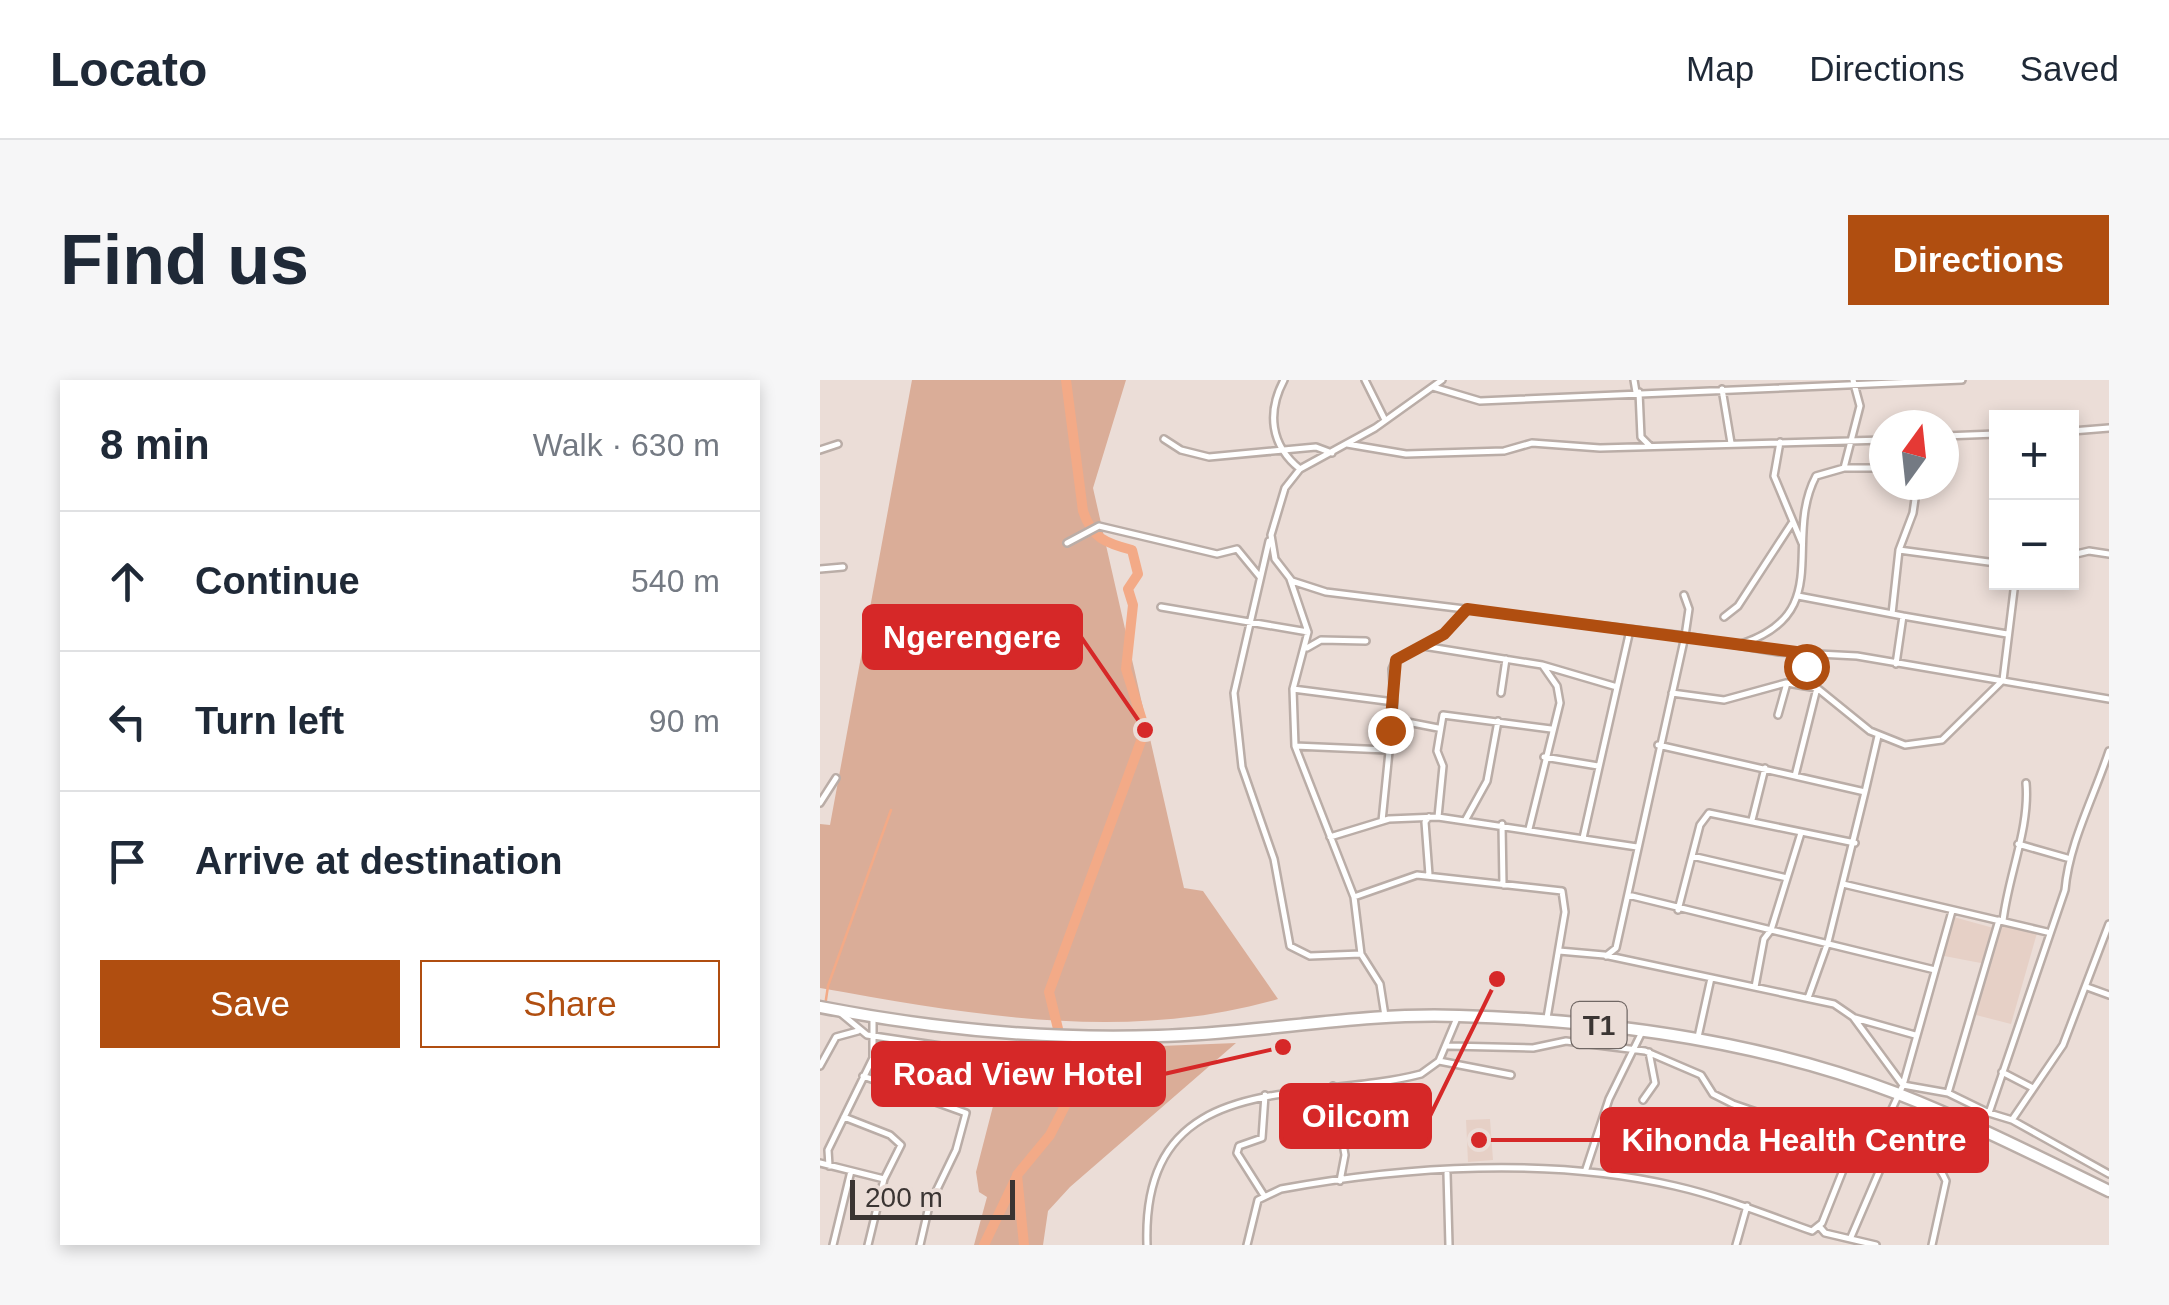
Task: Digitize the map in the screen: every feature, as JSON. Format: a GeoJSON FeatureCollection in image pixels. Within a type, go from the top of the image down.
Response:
{"type":"FeatureCollection","features":[{"type":"Feature","properties":{"kind":"highway","name":"T1"},"geometry":{"type":"LineString","coordinates":[[830,1009],[874,1018],[1060,1038],[1158,1036],[1385,1016],[1547,1020],[1698,1037],[1900,1089],[2109,1190]]}},
{"type":"Feature","properties":{"kind":"street"},"geometry":{"type":"LineString","coordinates":[[1284,380],[1272,402],[1282,449],[1300,469]]}},
{"type":"Feature","properties":{"kind":"street"},"geometry":{"type":"LineString","coordinates":[[1365,380],[1386,420]]}},
{"type":"Feature","properties":{"kind":"street"},"geometry":{"type":"LineString","coordinates":[[1361,954],[1304,955],[1288,940],[1274,859],[1239,750],[1234,693],[1248,622],[1285,488],[1300,469],[1386,420],[1442,380]]}},
{"type":"Feature","properties":{"kind":"street"},"geometry":{"type":"LineString","coordinates":[[1634,380],[1641,436],[1651,447]]}},
{"type":"Feature","properties":{"kind":"street"},"geometry":{"type":"LineString","coordinates":[[1433,387],[1480,400],[1722,390],[1759,384],[1962,380]]}},
{"type":"Feature","properties":{"kind":"street"},"geometry":{"type":"LineString","coordinates":[[1844,468],[1860,406],[1854,382]]}},
{"type":"Feature","properties":{"kind":"street"},"geometry":{"type":"LineString","coordinates":[[1722,390],[1731,442]]}},
{"type":"Feature","properties":{"kind":"street"},"geometry":{"type":"LineString","coordinates":[[2079,430],[2109,428]]}},
{"type":"Feature","properties":{"kind":"street"},"geometry":{"type":"LineString","coordinates":[[1959,435],[1989,434]]}},
{"type":"Feature","properties":{"kind":"street"},"geometry":{"type":"LineString","coordinates":[[1164,439],[1180,450],[1209,457],[1320,447],[1332,453]]}},
{"type":"Feature","properties":{"kind":"street"},"geometry":{"type":"LineString","coordinates":[[1347,444],[1406,454],[1504,450],[1532,442],[1651,447],[1869,441]]}},
{"type":"Feature","properties":{"kind":"street"},"geometry":{"type":"LineString","coordinates":[[1780,442],[1774,476],[1804,546]]}},
{"type":"Feature","properties":{"kind":"street"},"geometry":{"type":"LineString","coordinates":[[820,450],[838,444]]}},
{"type":"Feature","properties":{"kind":"street"},"geometry":{"type":"LineString","coordinates":[[1738,645],[1776,629],[1798,596],[1813,481],[1821,473],[1869,468]]}},
{"type":"Feature","properties":{"kind":"street"},"geometry":{"type":"LineString","coordinates":[[1892,614],[1899,550],[1915,500]]}},
{"type":"Feature","properties":{"kind":"street"},"geometry":{"type":"LineString","coordinates":[[1724,618],[1738,606],[1792,522]]}},
{"type":"Feature","properties":{"kind":"street"},"geometry":{"type":"LineString","coordinates":[[1067,543],[1099,526],[1218,554],[1237,549],[1260,577]]}},
{"type":"Feature","properties":{"kind":"street"},"geometry":{"type":"LineString","coordinates":[[1271,535],[1275,559],[1289,578],[1308,632],[1307,648],[1293,689],[1295,746],[1354,897],[1361,954],[1380,984],[1385,1016]]}},
{"type":"Feature","properties":{"kind":"street"},"geometry":{"type":"LineString","coordinates":[[1899,550],[1989,561]]}},
{"type":"Feature","properties":{"kind":"street"},"geometry":{"type":"LineString","coordinates":[[2079,553],[2090,550],[2109,554]]}},
{"type":"Feature","properties":{"kind":"street"},"geometry":{"type":"LineString","coordinates":[[820,569],[842,567]]}},
{"type":"Feature","properties":{"kind":"street"},"geometry":{"type":"LineString","coordinates":[[1289,578],[1326,592],[1896,664],[2109,699]]}},
{"type":"Feature","properties":{"kind":"street"},"geometry":{"type":"LineString","coordinates":[[1672,693],[1727,700],[1787,683],[1816,688],[1878,736],[1905,745],[1942,740],[2003,680],[2014,590]]}},
{"type":"Feature","properties":{"kind":"street"},"geometry":{"type":"LineString","coordinates":[[1606,956],[1616,948],[1672,693],[1689,608],[1684,595]]}},
{"type":"Feature","properties":{"kind":"street"},"geometry":{"type":"LineString","coordinates":[[1798,596],[2007,634]]}},
{"type":"Feature","properties":{"kind":"street"},"geometry":{"type":"LineString","coordinates":[[1160,606],[1308,632]]}},
{"type":"Feature","properties":{"kind":"street"},"geometry":{"type":"LineString","coordinates":[[1382,821],[1394,702],[1392,668],[1396,660],[1408,658],[1420,646],[1444,634],[1467,609]]}},
{"type":"Feature","properties":{"kind":"street"},"geometry":{"type":"LineString","coordinates":[[1896,664],[1903,616]]}},
{"type":"Feature","properties":{"kind":"street"},"geometry":{"type":"LineString","coordinates":[[1583,838],[1630,630]]}},
{"type":"Feature","properties":{"kind":"street"},"geometry":{"type":"LineString","coordinates":[[1307,648],[1321,640],[1366,641]]}},
{"type":"Feature","properties":{"kind":"street"},"geometry":{"type":"LineString","coordinates":[[1420,646],[1542,665],[1618,687]]}},
{"type":"Feature","properties":{"kind":"street"},"geometry":{"type":"LineString","coordinates":[[1795,776],[1816,688],[1804,653]]}},
{"type":"Feature","properties":{"kind":"street"},"geometry":{"type":"LineString","coordinates":[[1501,693],[1506,659]]}},
{"type":"Feature","properties":{"kind":"street"},"geometry":{"type":"LineString","coordinates":[[1529,829],[1560,694],[1542,665]]}},
{"type":"Feature","properties":{"kind":"street"},"geometry":{"type":"LineString","coordinates":[[1778,715],[1787,683]]}},
{"type":"Feature","properties":{"kind":"street"},"geometry":{"type":"LineString","coordinates":[[1293,689],[1394,702]]}},
{"type":"Feature","properties":{"kind":"street"},"geometry":{"type":"LineString","coordinates":[[1438,816],[1443,766],[1437,751],[1445,714],[1551,729]]}},
{"type":"Feature","properties":{"kind":"street"},"geometry":{"type":"LineString","coordinates":[[1392,719],[1439,728]]}},
{"type":"Feature","properties":{"kind":"street"},"geometry":{"type":"LineString","coordinates":[[1466,819],[1487,782],[1498,722]]}},
{"type":"Feature","properties":{"kind":"street"},"geometry":{"type":"LineString","coordinates":[[1808,998],[1855,843],[1878,736]]}},
{"type":"Feature","properties":{"kind":"street"},"geometry":{"type":"LineString","coordinates":[[1295,746],[1387,750]]}},
{"type":"Feature","properties":{"kind":"street"},"geometry":{"type":"LineString","coordinates":[[1658,746],[1865,792]]}},
{"type":"Feature","properties":{"kind":"street"},"geometry":{"type":"LineString","coordinates":[[1989,1112],[2047,932],[2065,890],[2067,858],[2082,831],[2109,751]]}},
{"type":"Feature","properties":{"kind":"street"},"geometry":{"type":"LineString","coordinates":[[1544,757],[1598,766]]}},
{"type":"Feature","properties":{"kind":"street"},"geometry":{"type":"LineString","coordinates":[[1752,820],[1765,768]]}},
{"type":"Feature","properties":{"kind":"street"},"geometry":{"type":"LineString","coordinates":[[820,803],[836,778]]}},
{"type":"Feature","properties":{"kind":"street"},"geometry":{"type":"LineString","coordinates":[[1948,1093],[2001,921],[2028,803],[2026,783]]}},
{"type":"Feature","properties":{"kind":"street"},"geometry":{"type":"LineString","coordinates":[[1678,910],[1706,816],[1721,814],[1855,843]]}},
{"type":"Feature","properties":{"kind":"street"},"geometry":{"type":"LineString","coordinates":[[1330,838],[1382,821],[1438,816],[1637,847]]}},
{"type":"Feature","properties":{"kind":"street"},"geometry":{"type":"LineString","coordinates":[[1428,817],[1424,822],[1428,875]]}},
{"type":"Feature","properties":{"kind":"street"},"geometry":{"type":"LineString","coordinates":[[1502,824],[1503,884]]}},
{"type":"Feature","properties":{"kind":"street"},"geometry":{"type":"LineString","coordinates":[[1755,987],[1764,938],[1772,930],[1801,834]]}},
{"type":"Feature","properties":{"kind":"street"},"geometry":{"type":"LineString","coordinates":[[2018,844],[2067,858]]}},
{"type":"Feature","properties":{"kind":"street"},"geometry":{"type":"LineString","coordinates":[[1692,856],[1787,878]]}},
{"type":"Feature","properties":{"kind":"street"},"geometry":{"type":"LineString","coordinates":[[1354,897],[1399,878],[1428,875],[1562,891],[1565,912],[1547,1020]]}},
{"type":"Feature","properties":{"kind":"street"},"geometry":{"type":"LineString","coordinates":[[1843,884],[2047,932]]}},
{"type":"Feature","properties":{"kind":"street"},"geometry":{"type":"LineString","coordinates":[[1627,895],[1936,970]]}},
{"type":"Feature","properties":{"kind":"street"},"geometry":{"type":"LineString","coordinates":[[1246,1245],[1253,1212],[1263,1196],[1340,1181],[1529,1167],[1585,1170],[1671,1185],[1747,1206],[1812,1232],[1819,1226],[1854,1145],[1889,1118],[1952,911]]}},
{"type":"Feature","properties":{"kind":"street"},"geometry":{"type":"LineString","coordinates":[[2012,1120],[2058,1055],[2109,924]]}},
{"type":"Feature","properties":{"kind":"street"},"geometry":{"type":"LineString","coordinates":[[1559,952],[1606,956],[1838,1006],[1852,1018],[1900,1089]]}},
{"type":"Feature","properties":{"kind":"street"},"geometry":{"type":"LineString","coordinates":[[1698,1037],[1710,978]]}},
{"type":"Feature","properties":{"kind":"street"},"geometry":{"type":"LineString","coordinates":[[2086,987],[2109,995]]}},
{"type":"Feature","properties":{"kind":"street"},"geometry":{"type":"LineString","coordinates":[[830,1009],[859,1030],[875,1036],[1014,1057]]}},
{"type":"Feature","properties":{"kind":"street"},"geometry":{"type":"LineString","coordinates":[[1147,1245],[1156,1183],[1179,1139],[1231,1104],[1265,1095],[1414,1076],[1439,1061],[1458,1016]]}},
{"type":"Feature","properties":{"kind":"street"},"geometry":{"type":"LineString","coordinates":[[828,1166],[828,1150],[873,1058],[874,1018]]}},
{"type":"Feature","properties":{"kind":"street"},"geometry":{"type":"LineString","coordinates":[[1852,1018],[1915,1035]]}},
{"type":"Feature","properties":{"kind":"street"},"geometry":{"type":"LineString","coordinates":[[820,1066],[836,1036],[859,1030]]}},
{"type":"Feature","properties":{"kind":"street"},"geometry":{"type":"LineString","coordinates":[[1585,1170],[1609,1100],[1644,1030]]}},
{"type":"Feature","properties":{"kind":"street"},"geometry":{"type":"LineString","coordinates":[[1448,1046],[1533,1048],[1566,1041],[1649,1052],[1702,1075],[1713,1094],[1733,1104],[1854,1145]]}},
{"type":"Feature","properties":{"kind":"street"},"geometry":{"type":"LineString","coordinates":[[1643,1100],[1655,1083],[1649,1052]]}},
{"type":"Feature","properties":{"kind":"street"},"geometry":{"type":"LineString","coordinates":[[1439,1061],[1511,1075]]}},
{"type":"Feature","properties":{"kind":"street"},"geometry":{"type":"LineString","coordinates":[[2002,1072],[2033,1088]]}},
{"type":"Feature","properties":{"kind":"street"},"geometry":{"type":"LineString","coordinates":[[863,1076],[966,1113],[956,1150],[929,1206],[920,1245]]}},
{"type":"Feature","properties":{"kind":"street"},"geometry":{"type":"LineString","coordinates":[[1333,1086],[1346,1165],[1340,1181]]}},
{"type":"Feature","properties":{"kind":"street"},"geometry":{"type":"LineString","coordinates":[[1900,1089],[1948,1093],[2012,1120],[2109,1174]]}},
{"type":"Feature","properties":{"kind":"street"},"geometry":{"type":"LineString","coordinates":[[1263,1196],[1246,1165],[1237,1159],[1239,1146],[1262,1138],[1265,1095]]}},
{"type":"Feature","properties":{"kind":"street"},"geometry":{"type":"LineString","coordinates":[[844,1117],[900,1142],[884,1180],[868,1245]]}},
{"type":"Feature","properties":{"kind":"street"},"geometry":{"type":"LineString","coordinates":[[1889,1118],[1897,1130],[1932,1159],[1946,1181],[1932,1245]]}},
{"type":"Feature","properties":{"kind":"street"},"geometry":{"type":"LineString","coordinates":[[1851,1237],[1897,1130]]}},
{"type":"Feature","properties":{"kind":"street"},"geometry":{"type":"LineString","coordinates":[[820,1164],[884,1180]]}},
{"type":"Feature","properties":{"kind":"street"},"geometry":{"type":"LineString","coordinates":[[833,1245],[850,1171]]}},
{"type":"Feature","properties":{"kind":"street"},"geometry":{"type":"LineString","coordinates":[[1447,1172],[1448,1245]]}},
{"type":"Feature","properties":{"kind":"street"},"geometry":{"type":"LineString","coordinates":[[1736,1245],[1747,1206]]}},
{"type":"Feature","properties":{"kind":"street"},"geometry":{"type":"LineString","coordinates":[[1819,1226],[1829,1234],[1876,1245]]}},
{"type":"Feature","properties":{"kind":"street"},"geometry":{"type":"LineString","coordinates":[[1829,1234],[1833,1245],[1842,1236]]}},
{"type":"Feature","properties":{"kind":"shaded area"},"geometry":{"type":"Polygon","coordinates":[[[912,380],[1126,380],[1093,488],[1184,888],[1203,891],[1278,999],[1163,1020],[1106,1022],[992,1015],[820,988],[820,824],[830,825],[912,380]]]}},
{"type":"Feature","properties":{"kind":"shaded area"},"geometry":{"type":"Polygon","coordinates":[[[1950,916],[1997,929],[1999,924],[2037,933],[2011,1024],[1976,1015],[1996,935],[1986,964],[1939,955],[1950,916]]]}},
{"type":"Feature","properties":{"kind":"shaded area"},"geometry":{"type":"Polygon","coordinates":[[[1236,1043],[1070,1187],[1048,1211],[1043,1245],[974,1245],[987,1197],[979,1192],[976,1172],[1007,1052],[1236,1043]]]}},
{"type":"Feature","properties":{"kind":"shaded area"},"geometry":{"type":"Polygon","coordinates":[[[1490,1119],[1493,1160],[1468,1162],[1466,1120],[1490,1119]]]}},
{"type":"Feature","properties":{"kind":"waterway"},"geometry":{"type":"LineString","coordinates":[[1024,1245],[1017,1175],[1050,1135],[1073,1090],[1049,992],[1145,730],[1126,669],[1133,605],[1128,589],[1138,574],[1132,550],[1101,538],[1083,511],[1066,380]]}},
{"type":"Feature","properties":{"kind":"waterway"},"geometry":{"type":"LineString","coordinates":[[825,1006],[828,986],[891,810]]}},
{"type":"Feature","properties":{"kind":"waterway"},"geometry":{"type":"LineString","coordinates":[[984,1245],[1016,1178]]}},
{"type":"Feature","properties":{"kind":"place","name":"Ngerengere"},"geometry":{"type":"Point","coordinates":[1145,730]}},
{"type":"Feature","properties":{"kind":"place","name":"Oilcom"},"geometry":{"type":"Point","coordinates":[1497,979]}},
{"type":"Feature","properties":{"kind":"place","name":"Road View Hotel"},"geometry":{"type":"Point","coordinates":[1283,1047]}},
{"type":"Feature","properties":{"kind":"place","name":"Kihonda Health Centre"},"geometry":{"type":"Point","coordinates":[1479,1140]}},
{"type":"Feature","properties":{"kind":"route"},"geometry":{"type":"LineString","coordinates":[[1390,730],[1394,702],[1392,668],[1396,660],[1408,658],[1416,648],[1444,634],[1467,609],[1804,653],[1806,666]]}}]}
